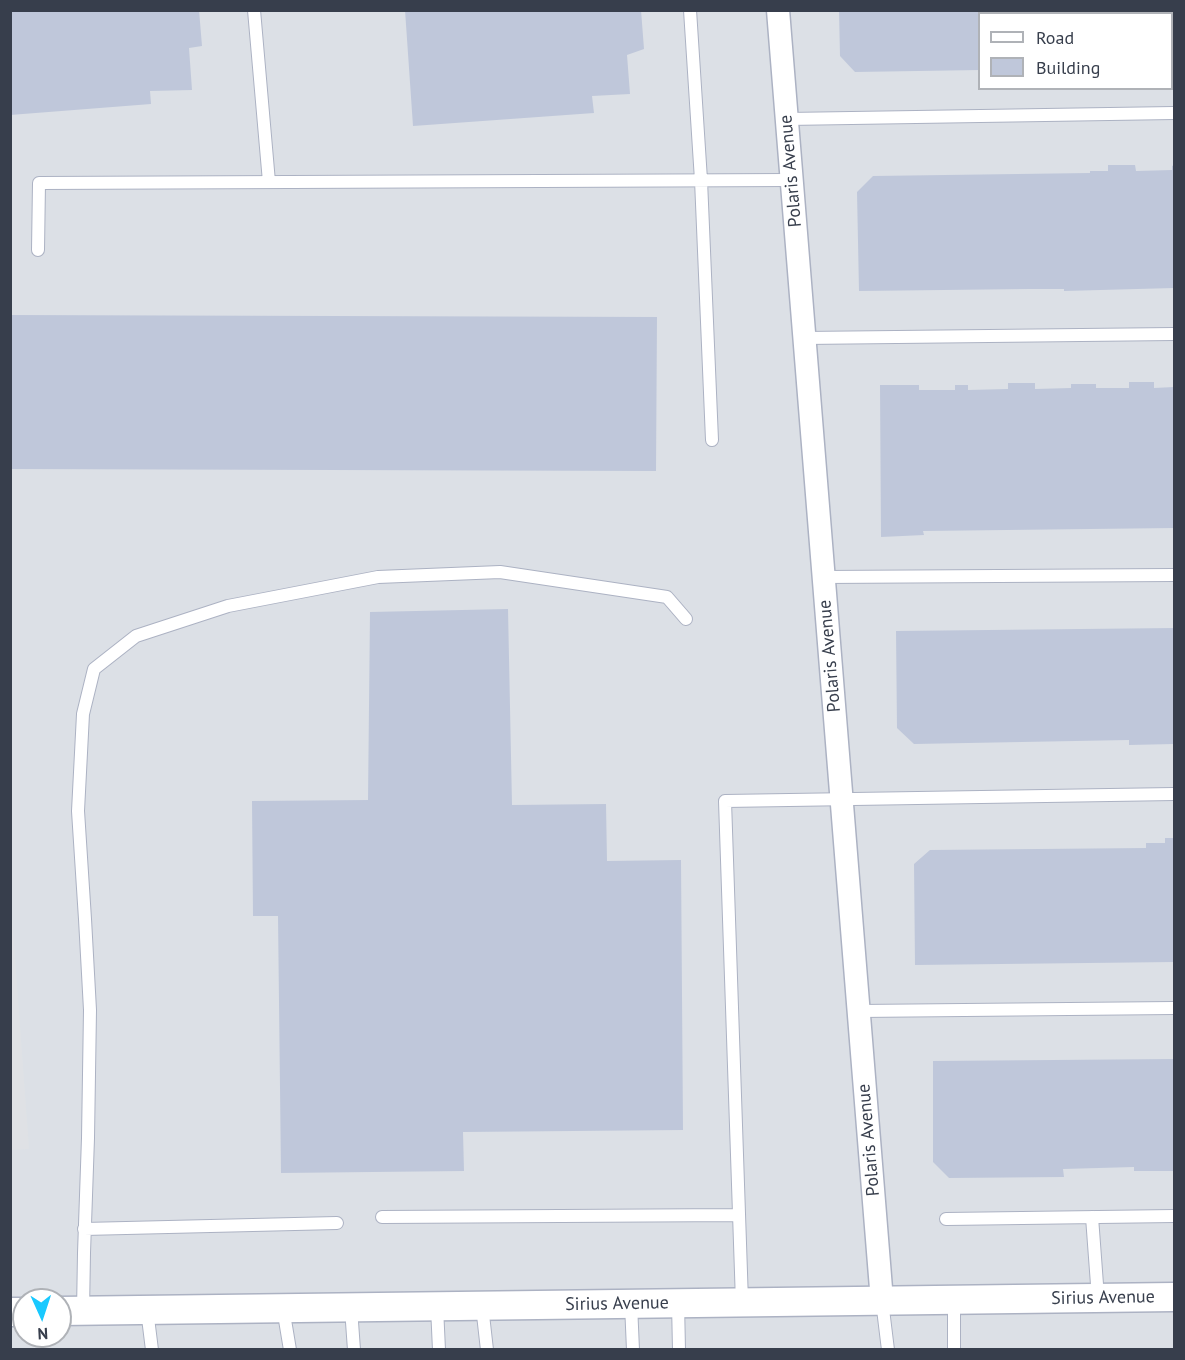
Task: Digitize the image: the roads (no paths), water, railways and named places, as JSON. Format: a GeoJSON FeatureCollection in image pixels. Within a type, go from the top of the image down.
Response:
{"type":"FeatureCollection","features":[{"type":"Feature","properties":{"kind":"street","name":"Polaris Avenue"},"geometry":{"type":"LineString","coordinates":[[778,10],[882,1301]]}},
{"type":"Feature","properties":{"kind":"street","name":"Sirius Avenue"},"geometry":{"type":"LineString","coordinates":[[72,1311],[1174,1297]]}},
{"type":"Feature","properties":{"kind":"lane"},"geometry":{"type":"LineString","coordinates":[[254,10],[269,182]]}},
{"type":"Feature","properties":{"kind":"lane"},"geometry":{"type":"LineString","coordinates":[[690,10],[701,180],[712,440]]}},
{"type":"Feature","properties":{"kind":"lane"},"geometry":{"type":"LineString","coordinates":[[787,119],[1174,113]]}},
{"type":"Feature","properties":{"kind":"lane"},"geometry":{"type":"LineString","coordinates":[[38,250],[39,183],[791,180]]}},
{"type":"Feature","properties":{"kind":"lane"},"geometry":{"type":"LineString","coordinates":[[804,338],[1174,334]]}},
{"type":"Feature","properties":{"kind":"lane"},"geometry":{"type":"LineString","coordinates":[[72,1311],[84,1229],[90,1010],[78,810],[83,714],[94,669],[136,636],[177,622],[228,606],[378,577],[500,572],[667,597],[686,619]]}},
{"type":"Feature","properties":{"kind":"lane"},"geometry":{"type":"LineString","coordinates":[[823,577],[1174,575]]}},
{"type":"Feature","properties":{"kind":"lane"},"geometry":{"type":"LineString","coordinates":[[742,1302],[725,801],[1174,794]]}},
{"type":"Feature","properties":{"kind":"lane"},"geometry":{"type":"LineString","coordinates":[[859,1011],[1174,1008]]}},
{"type":"Feature","properties":{"kind":"lane"},"geometry":{"type":"LineString","coordinates":[[382,1217],[739,1215]]}},
{"type":"Feature","properties":{"kind":"lane"},"geometry":{"type":"LineString","coordinates":[[946,1219],[1174,1216]]}},
{"type":"Feature","properties":{"kind":"lane"},"geometry":{"type":"LineString","coordinates":[[1092,1217],[1098,1298]]}},
{"type":"Feature","properties":{"kind":"lane"},"geometry":{"type":"LineString","coordinates":[[84,1229],[337,1223]]}},
{"type":"Feature","properties":{"kind":"lane"},"geometry":{"type":"LineString","coordinates":[[954,1300],[954,1350]]}},
{"type":"Feature","properties":{"kind":"lane"},"geometry":{"type":"LineString","coordinates":[[882,1301],[888,1350]]}},
{"type":"Feature","properties":{"kind":"lane"},"geometry":{"type":"LineString","coordinates":[[678,1303],[679,1350]]}},
{"type":"Feature","properties":{"kind":"lane"},"geometry":{"type":"LineString","coordinates":[[632,1304],[633,1350]]}},
{"type":"Feature","properties":{"kind":"lane"},"geometry":{"type":"LineString","coordinates":[[437,1306],[440,1350]]}},
{"type":"Feature","properties":{"kind":"lane"},"geometry":{"type":"LineString","coordinates":[[482,1306],[487,1350]]}},
{"type":"Feature","properties":{"kind":"lane"},"geometry":{"type":"LineString","coordinates":[[283,1308],[290,1350]]}},
{"type":"Feature","properties":{"kind":"lane"},"geometry":{"type":"LineString","coordinates":[[351,1308],[354,1350]]}},
{"type":"Feature","properties":{"kind":"lane"},"geometry":{"type":"LineString","coordinates":[[147,1310],[152,1350]]}}]}
